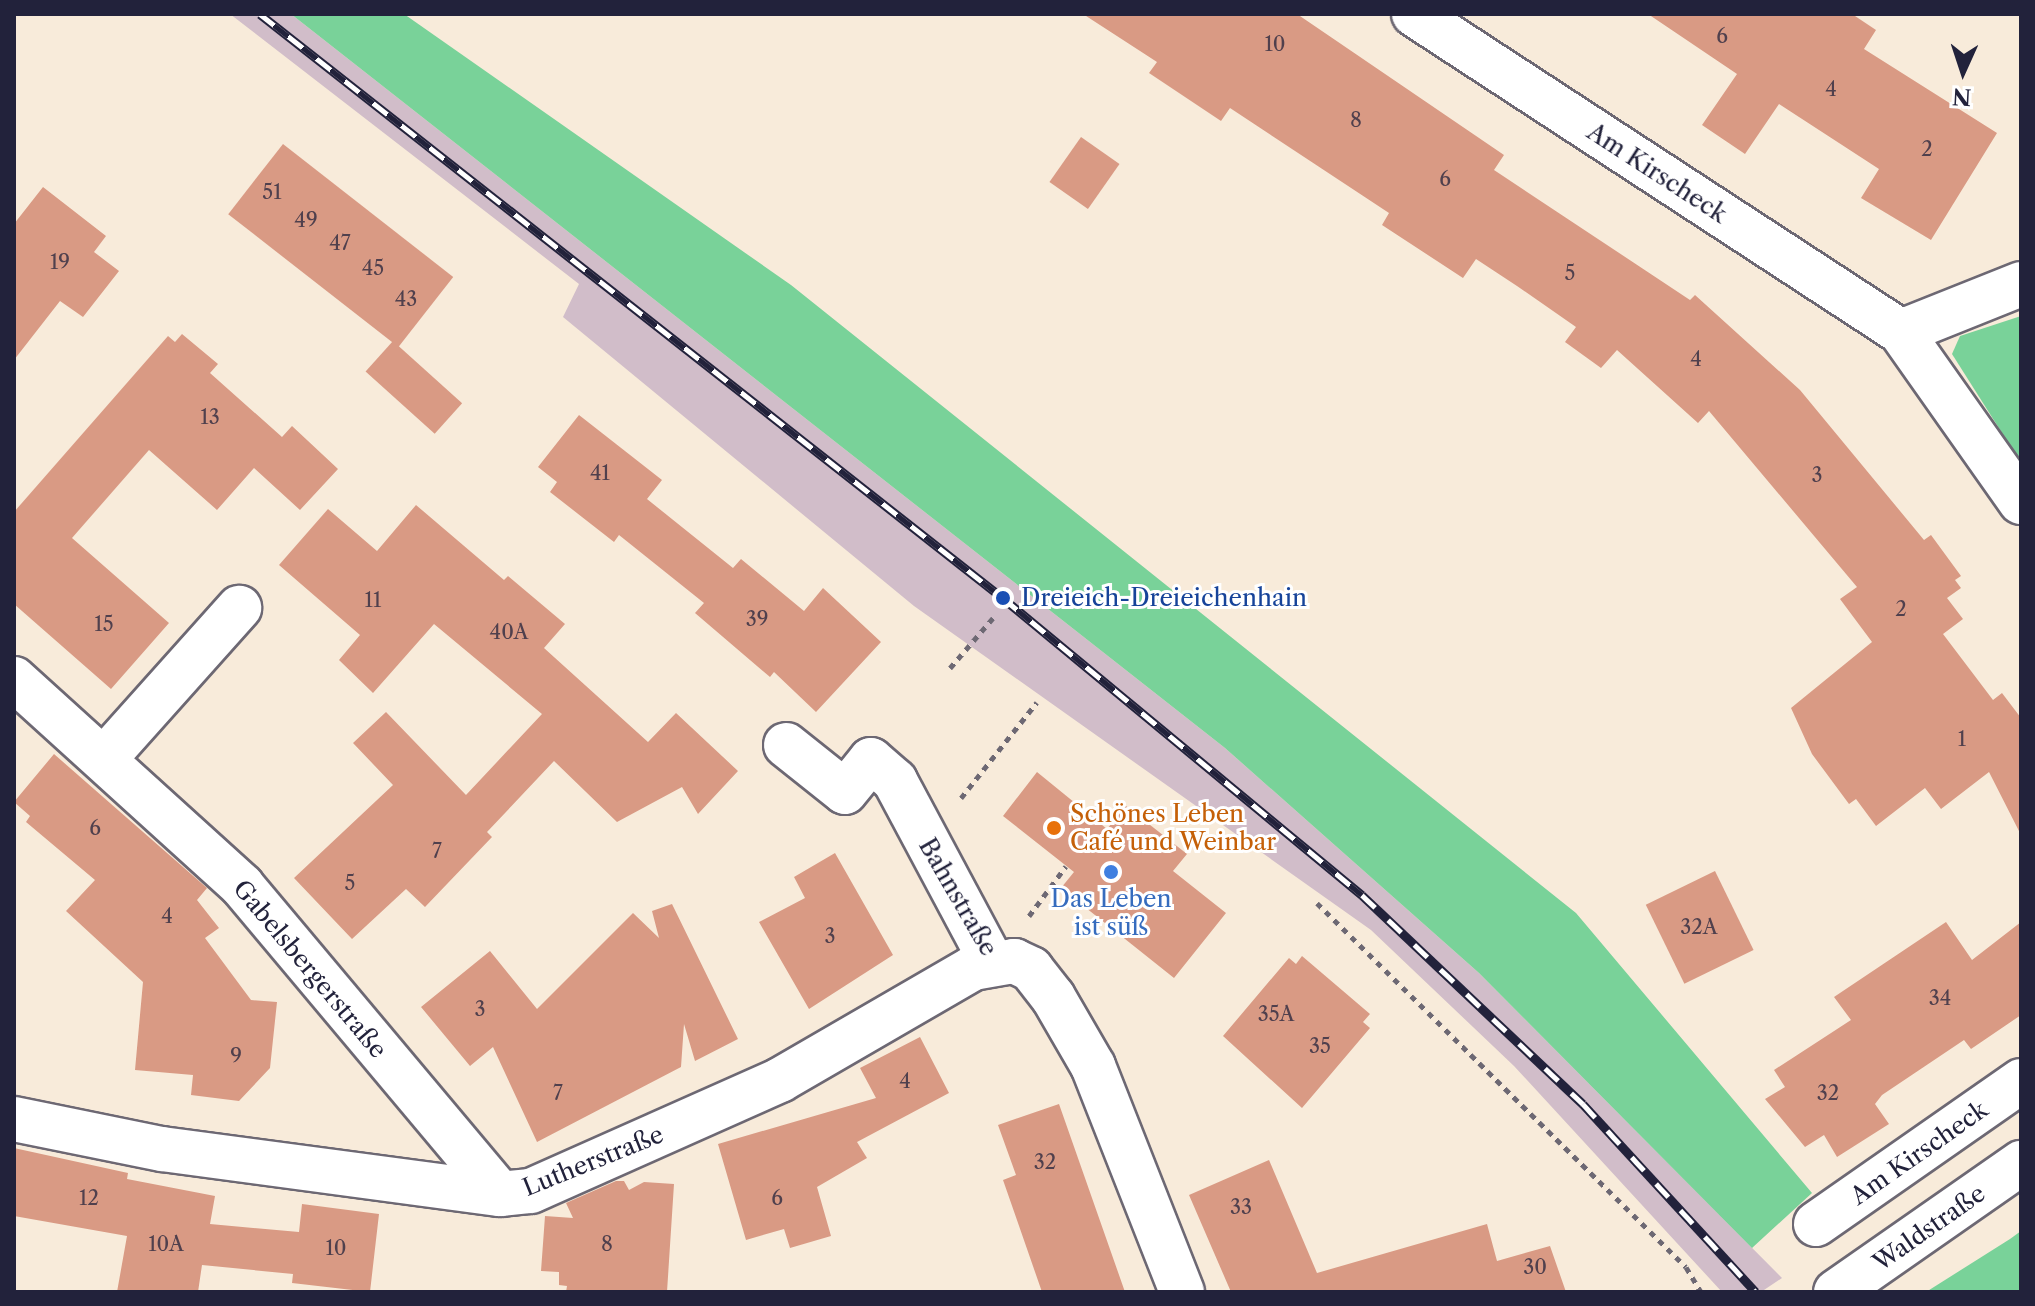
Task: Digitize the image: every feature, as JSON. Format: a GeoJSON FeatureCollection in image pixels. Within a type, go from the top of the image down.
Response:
{"type":"FeatureCollection","features":[{"type":"Feature","properties":{"kind":"street","name":"Am Kirscheck"},"geometry":{"type":"LineString","coordinates":[[1414,14],[1901,332],[1926,360],[2021,502]]}},
{"type":"Feature","properties":{"kind":"street"},"geometry":{"type":"LineString","coordinates":[[1901,332],[2021,284]]}},
{"type":"Feature","properties":{"kind":"street"},"geometry":{"type":"LineString","coordinates":[[104,759],[239,608]]}},
{"type":"Feature","properties":{"kind":"street","name":"Gabelsbergerstraße"},"geometry":{"type":"LineString","coordinates":[[14,679],[242,886],[500,1194]]}},
{"type":"Feature","properties":{"kind":"street","name":"Bahnstraße"},"geometry":{"type":"LineString","coordinates":[[786,745],[845,792],[871,760],[895,781],[925,842],[1003,962],[1031,969],[1053,997],[1093,1066],[1182,1292]]}},
{"type":"Feature","properties":{"kind":"street","name":"Lutherstraße"},"geometry":{"type":"LineString","coordinates":[[14,1119],[162,1149],[500,1194],[544,1185],[780,1080],[973,968],[1003,962]]}},
{"type":"Feature","properties":{"kind":"street","name":"Am Kirscheck"},"geometry":{"type":"LineString","coordinates":[[1816,1224],[2021,1081]]}},
{"type":"Feature","properties":{"kind":"street","name":"Waldstraße"},"geometry":{"type":"LineString","coordinates":[[1836,1292],[2021,1163]]}},
{"type":"Feature","properties":{"kind":"path"},"geometry":{"type":"LineString","coordinates":[[950,668],[993,618]]}},
{"type":"Feature","properties":{"kind":"path"},"geometry":{"type":"LineString","coordinates":[[925,842],[1037,702]]}},
{"type":"Feature","properties":{"kind":"path"},"geometry":{"type":"LineString","coordinates":[[1003,962],[1019,930],[1066,866]]}},
{"type":"Feature","properties":{"kind":"path"},"geometry":{"type":"LineString","coordinates":[[1317,903],[1686,1267],[1701,1292]]}},
{"type":"Feature","properties":{"kind":"shaded area"},"geometry":{"type":"Polygon","coordinates":[[[230,14],[291,14],[1225,748],[1479,973],[1782,1278],[1761,1292],[1722,1292],[1514,1066],[1371,930],[914,606],[563,317],[579,284],[230,14]]]}},
{"type":"Feature","properties":{"kind":"green space"},"geometry":{"type":"Polygon","coordinates":[[[291,14],[404,14],[791,285],[1576,913],[1812,1193],[1752,1248],[1479,973],[1225,748],[291,14]]]}},
{"type":"Feature","properties":{"kind":"green space"},"geometry":{"type":"Polygon","coordinates":[[[2021,316],[2021,463],[1952,354],[1960,336],[2021,316]]]}},
{"type":"Feature","properties":{"kind":"green space"},"geometry":{"type":"Polygon","coordinates":[[[2021,1231],[2021,1292],[1926,1292],[2010,1239],[2021,1231]]]}},
{"type":"Feature","properties":{"kind":"building"},"geometry":{"type":"Polygon","coordinates":[[[1083,14],[1297,14],[1504,155],[1494,170],[1690,300],[1695,295],[1800,390],[1924,540],[1931,535],[1961,576],[1955,580],[1961,588],[1947,598],[1963,619],[1943,634],[1993,700],[2002,693],[2021,718],[2021,835],[1989,772],[1941,809],[1925,788],[1876,826],[1856,799],[1849,804],[1812,754],[1791,708],[1872,642],[1840,599],[1857,587],[1709,411],[1698,423],[1617,350],[1601,368],[1565,342],[1576,327],[1517,286],[1476,259],[1463,278],[1382,225],[1389,213],[1230,108],[1221,121],[1149,73],[1157,62],[1083,14]]]}},
{"type":"Feature","properties":{"kind":"building"},"geometry":{"type":"Polygon","coordinates":[[[1648,14],[1852,14],[1876,30],[1864,49],[1997,133],[1931,240],[1861,198],[1879,169],[1779,104],[1745,154],[1702,125],[1737,74],[1648,14]]]}},
{"type":"Feature","properties":{"kind":"building"},"geometry":{"type":"Polygon","coordinates":[[[1081,137],[1120,164],[1088,209],[1049,182],[1081,137]]]}},
{"type":"Feature","properties":{"kind":"building"},"geometry":{"type":"Polygon","coordinates":[[[283,144],[453,277],[398,347],[228,214],[283,144]]]}},
{"type":"Feature","properties":{"kind":"building"},"geometry":{"type":"Polygon","coordinates":[[[43,187],[106,236],[94,252],[119,271],[83,317],[60,301],[14,360],[14,224],[43,187]]]}},
{"type":"Feature","properties":{"kind":"building"},"geometry":{"type":"Polygon","coordinates":[[[182,334],[218,364],[210,373],[282,437],[292,426],[338,469],[300,510],[254,468],[217,510],[149,450],[72,538],[169,623],[111,689],[14,604],[14,512],[168,336],[175,342],[182,334]]]}},
{"type":"Feature","properties":{"kind":"building"},"geometry":{"type":"Polygon","coordinates":[[[393,341],[462,403],[435,434],[366,371],[393,341]]]}},
{"type":"Feature","properties":{"kind":"building"},"geometry":{"type":"Polygon","coordinates":[[[579,415],[662,480],[647,499],[733,568],[741,559],[804,611],[823,588],[881,642],[816,712],[774,672],[770,677],[695,613],[704,603],[619,535],[614,542],[550,492],[557,482],[538,467],[579,415]]]}},
{"type":"Feature","properties":{"kind":"building"},"geometry":{"type":"Polygon","coordinates":[[[416,505],[504,580],[508,576],[565,624],[544,648],[648,742],[676,713],[738,771],[698,814],[682,787],[617,822],[554,761],[487,832],[492,837],[425,907],[406,889],[352,939],[294,878],[393,785],[353,743],[386,712],[466,795],[542,714],[434,624],[373,693],[339,660],[360,635],[279,565],[328,509],[377,551],[416,505]]]}},
{"type":"Feature","properties":{"kind":"building"},"geometry":{"type":"Polygon","coordinates":[[[54,754],[207,888],[197,900],[219,928],[205,938],[251,1000],[277,1002],[270,1068],[239,1101],[191,1095],[193,1075],[135,1070],[143,982],[66,911],[95,880],[26,822],[30,816],[14,802],[54,754]]]}},
{"type":"Feature","properties":{"kind":"building"},"geometry":{"type":"Polygon","coordinates":[[[1037,772],[1107,829],[1126,806],[1187,854],[1173,871],[1226,913],[1174,978],[1061,888],[1074,872],[1003,816],[1037,772]]]}},
{"type":"Feature","properties":{"kind":"building"},"geometry":{"type":"Polygon","coordinates":[[[835,853],[893,955],[809,1009],[759,922],[805,898],[794,877],[835,853]]]}},
{"type":"Feature","properties":{"kind":"building"},"geometry":{"type":"Polygon","coordinates":[[[1715,871],[1754,950],[1684,984],[1646,905],[1715,871]]]}},
{"type":"Feature","properties":{"kind":"building"},"geometry":{"type":"Polygon","coordinates":[[[672,904],[738,1039],[695,1061],[684,1024],[681,1067],[537,1142],[493,1047],[470,1066],[421,1007],[490,951],[537,1009],[633,913],[659,938],[652,911],[672,904]]]}},
{"type":"Feature","properties":{"kind":"building"},"geometry":{"type":"Polygon","coordinates":[[[1946,922],[1972,960],[2021,922],[2021,1015],[1971,1049],[1964,1040],[1882,1095],[1875,1104],[1889,1124],[1837,1157],[1824,1135],[1805,1147],[1765,1099],[1785,1087],[1774,1070],[1851,1020],[1834,997],[1946,922]]]}},
{"type":"Feature","properties":{"kind":"building"},"geometry":{"type":"Polygon","coordinates":[[[1302,956],[1370,1014],[1363,1022],[1370,1028],[1302,1108],[1223,1036],[1289,958],[1296,964],[1302,956]]]}},
{"type":"Feature","properties":{"kind":"building"},"geometry":{"type":"Polygon","coordinates":[[[920,1037],[949,1093],[857,1142],[867,1158],[817,1187],[831,1236],[790,1248],[784,1229],[746,1240],[718,1144],[876,1098],[860,1068],[920,1037]]]}},
{"type":"Feature","properties":{"kind":"building"},"geometry":{"type":"Polygon","coordinates":[[[1059,1104],[1125,1292],[1042,1292],[1003,1180],[1016,1175],[998,1125],[1059,1104]]]}},
{"type":"Feature","properties":{"kind":"building"},"geometry":{"type":"Polygon","coordinates":[[[14,1148],[128,1173],[127,1179],[215,1196],[210,1224],[299,1232],[302,1204],[379,1214],[370,1292],[292,1283],[293,1274],[202,1265],[198,1292],[117,1292],[127,1236],[14,1216],[14,1148]]]}},
{"type":"Feature","properties":{"kind":"building"},"geometry":{"type":"Polygon","coordinates":[[[1269,1160],[1317,1273],[1487,1224],[1497,1261],[1550,1246],[1566,1292],[1231,1292],[1189,1195],[1269,1160]]]}},
{"type":"Feature","properties":{"kind":"building"},"geometry":{"type":"Polygon","coordinates":[[[616,1181],[624,1181],[629,1190],[644,1182],[674,1184],[667,1292],[566,1292],[567,1286],[559,1285],[559,1272],[541,1271],[545,1216],[573,1218],[566,1203],[616,1181]]]}},
{"type":"Feature","properties":{"kind":"railway"},"geometry":{"type":"LineString","coordinates":[[260,14],[1003,598],[1362,895],[1583,1104],[1756,1292]]}},
{"type":"Feature","properties":{"kind":"place","name":"Dreieich-Dreieichenhain"},"geometry":{"type":"Point","coordinates":[1003,598]}},
{"type":"Feature","properties":{"kind":"place","name":"Schönes Leben Café und Weinbar"},"geometry":{"type":"Point","coordinates":[1054,828]}},
{"type":"Feature","properties":{"kind":"place","name":"Das Leben ist süß"},"geometry":{"type":"Point","coordinates":[1111,872]}}]}
